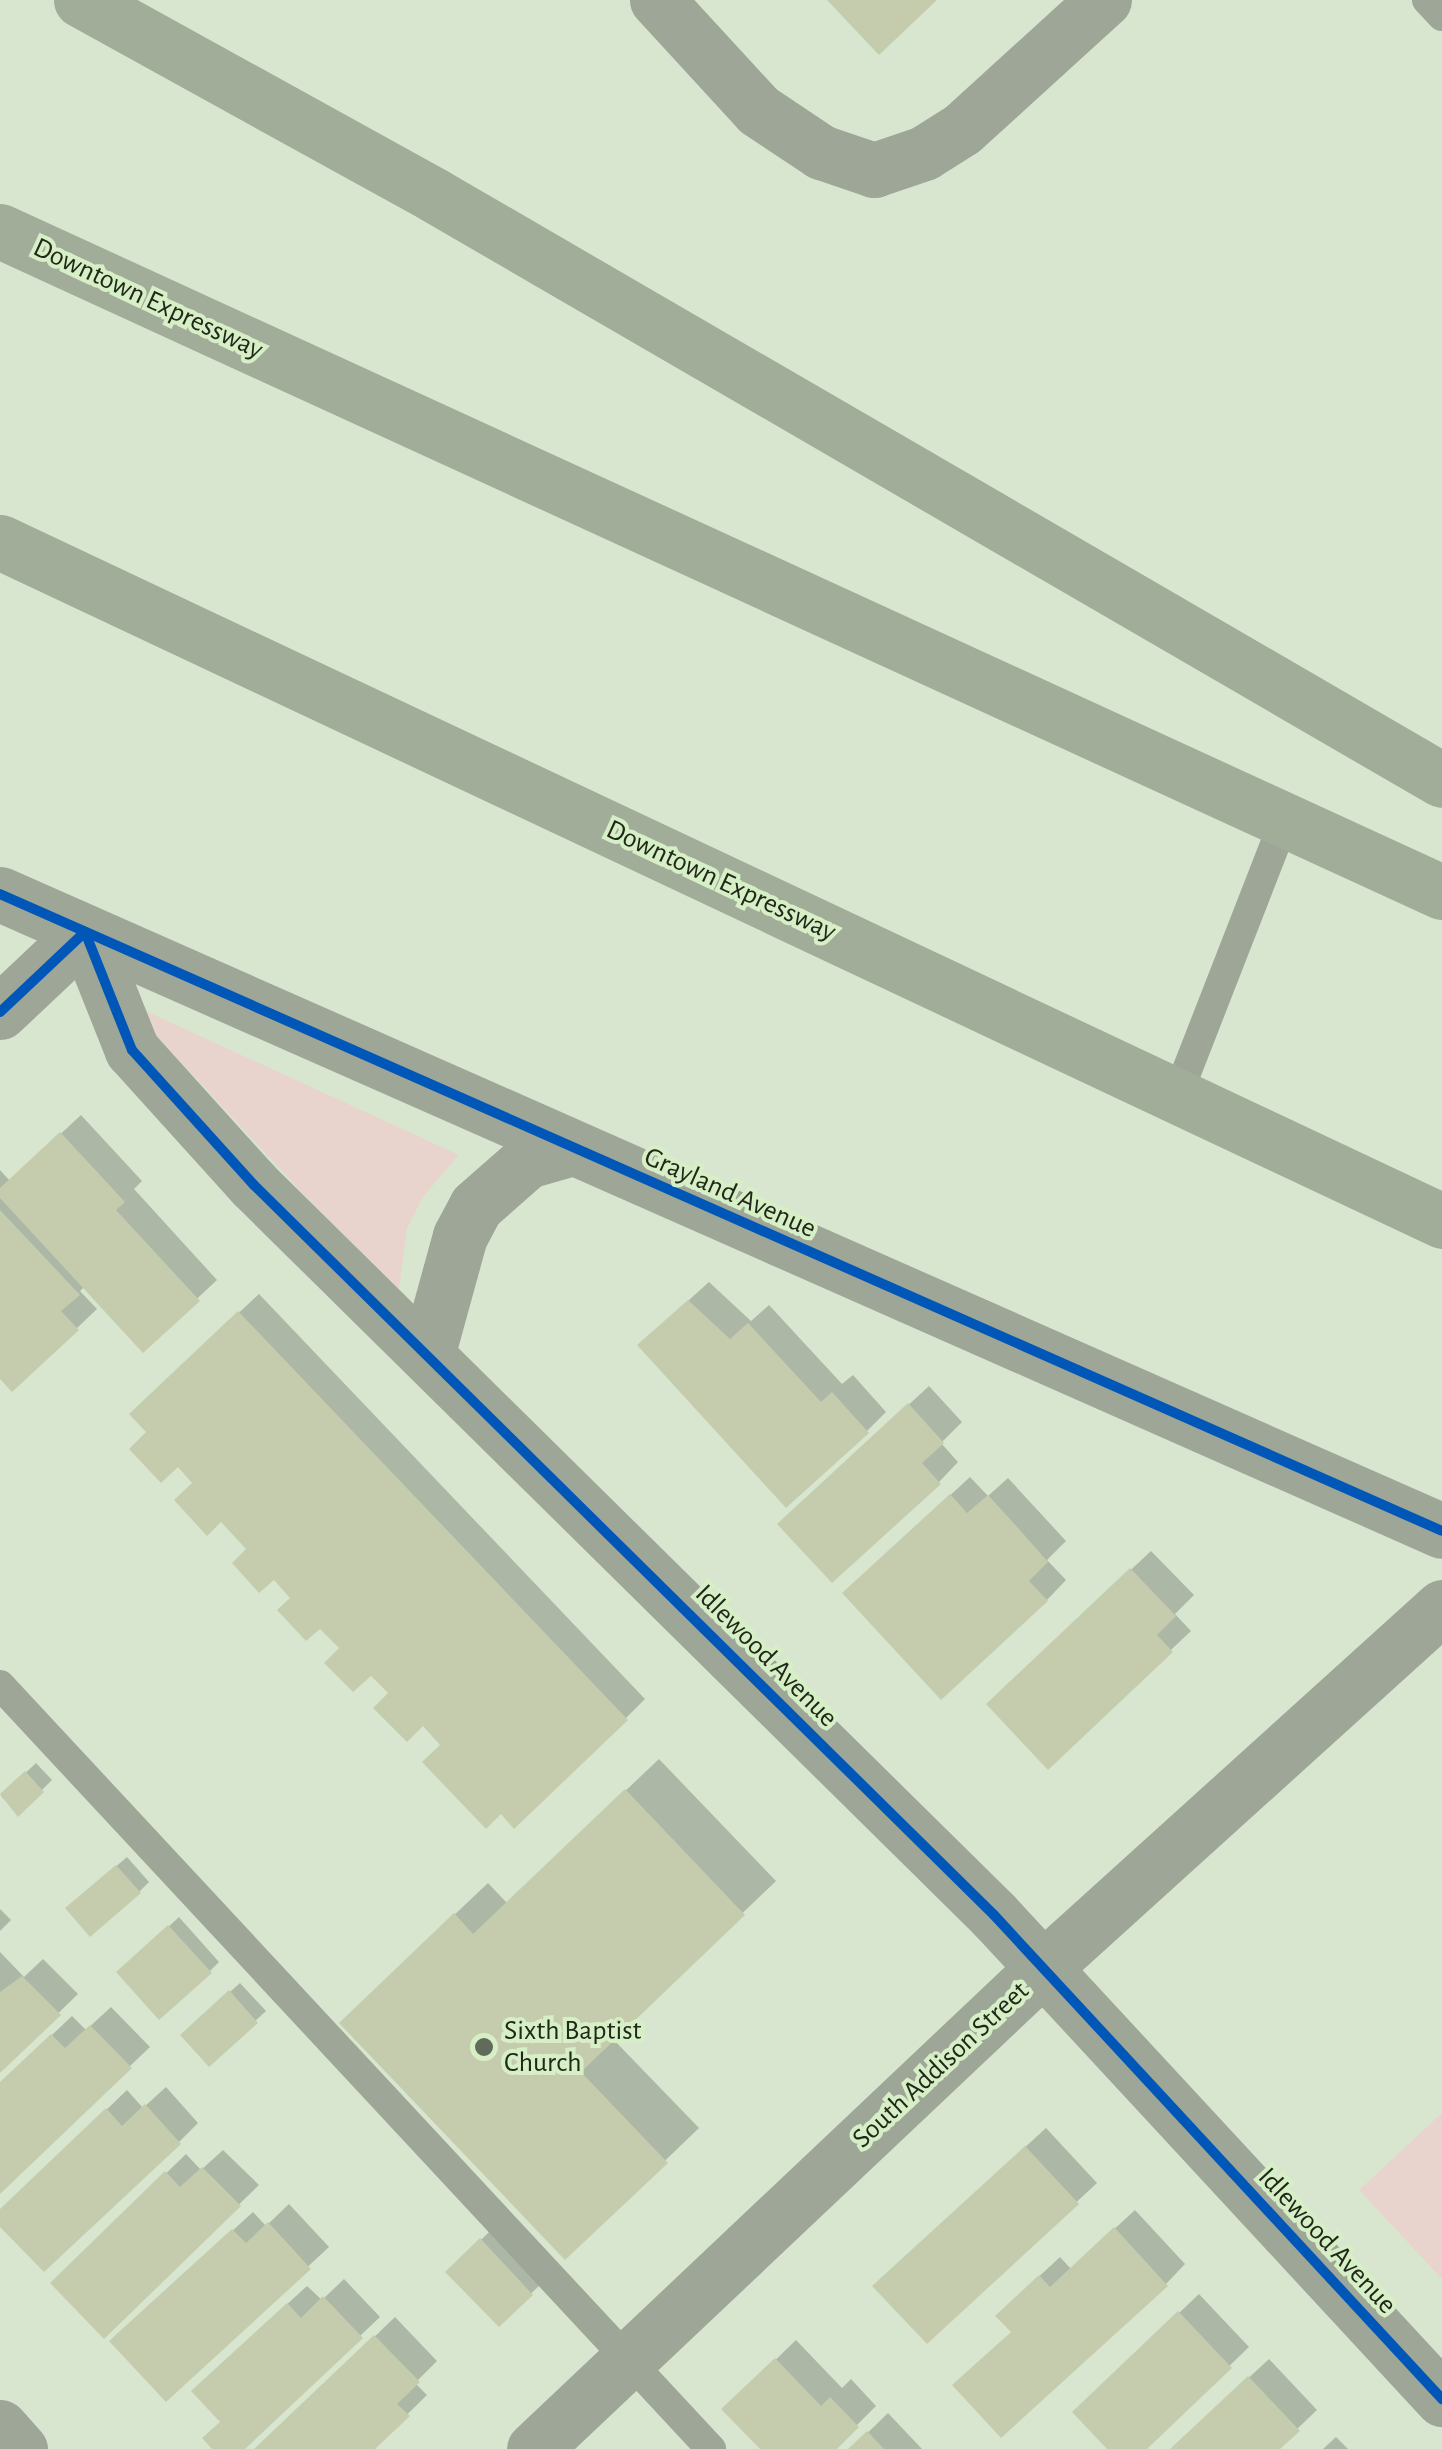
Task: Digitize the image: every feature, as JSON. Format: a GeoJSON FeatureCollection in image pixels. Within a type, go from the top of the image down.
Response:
{"type":"FeatureCollection","features":[{"type":"Feature","properties":{"kind":"highway"},"geometry":{"type":"LineString","coordinates":[[81,0],[468,215],[1442,780]]}},
{"type":"Feature","properties":{"kind":"highway","name":"Downtown Expressway"},"geometry":{"type":"LineString","coordinates":[[0,231],[1442,892]]}},
{"type":"Feature","properties":{"kind":"highway","name":"Downtown Expressway"},"geometry":{"type":"LineString","coordinates":[[0,542],[1442,1221]]}},
{"type":"Feature","properties":{"kind":"street"},"geometry":{"type":"LineString","coordinates":[[657,0],[758,110],[822,152],[874,170],[924,153],[962,130],[1104,0]]}},
{"type":"Feature","properties":{"kind":"street","name":"Grayland Avenue"},"geometry":{"type":"LineString","coordinates":[[0,894],[1442,1532]]}},
{"type":"Feature","properties":{"kind":"street"},"geometry":{"type":"LineString","coordinates":[[0,1012],[85,932]]}},
{"type":"Feature","properties":{"kind":"street","name":"Idlewood Avenue"},"geometry":{"type":"LineString","coordinates":[[85,932],[132,1050],[254,1185],[428,1352],[1044,1968],[1442,2399]]}},
{"type":"Feature","properties":{"kind":"street"},"geometry":{"type":"LineString","coordinates":[[428,1352],[460,1236],[476,1206],[527,1161],[572,1148]]}},
{"type":"Feature","properties":{"kind":"street","name":"South Addison Street"},"geometry":{"type":"LineString","coordinates":[[534,2449],[1044,1968],[1442,1607]]}},
{"type":"Feature","properties":{"kind":"street"},"geometry":{"type":"LineString","coordinates":[[0,2428],[20,2449]]}},
{"type":"Feature","properties":{"kind":"lane"},"geometry":{"type":"LineString","coordinates":[[1428,0],[1442,16]]}},
{"type":"Feature","properties":{"kind":"lane"},"geometry":{"type":"LineString","coordinates":[[1177,1096],[1284,820]]}},
{"type":"Feature","properties":{"kind":"lane"},"geometry":{"type":"LineString","coordinates":[[0,1685],[712,2449]]}},
{"type":"Feature","properties":{"kind":"shaded area"},"geometry":{"type":"Polygon","coordinates":[[[124,1001],[459,1155],[423,1197],[407,1229],[398,1296],[124,1001]]]}},
{"type":"Feature","properties":{"kind":"shaded area"},"geometry":{"type":"Polygon","coordinates":[[[1442,2113],[1442,2279],[1359,2190],[1442,2113]]]}},
{"type":"Feature","properties":{"kind":"building"},"geometry":{"type":"Polygon","coordinates":[[[827,0],[937,0],[879,55],[827,0]]]}},
{"type":"Feature","properties":{"kind":"building"},"geometry":{"type":"Polygon","coordinates":[[[60,1132],[125,1202],[116,1210],[200,1301],[143,1353],[0,1198],[0,1188],[60,1132]]]}},
{"type":"Feature","properties":{"kind":"building"},"geometry":{"type":"Polygon","coordinates":[[[0,1210],[80,1295],[61,1311],[79,1330],[12,1392],[0,1379],[0,1210]]]}},
{"type":"Feature","properties":{"kind":"building"},"geometry":{"type":"Polygon","coordinates":[[[688,1300],[730,1339],[748,1323],[821,1402],[832,1392],[869,1433],[786,1508],[637,1345],[688,1300]]]}},
{"type":"Feature","properties":{"kind":"building"},"geometry":{"type":"Polygon","coordinates":[[[238,1311],[628,1720],[514,1829],[501,1814],[486,1829],[422,1762],[440,1745],[423,1726],[407,1742],[373,1708],[388,1693],[371,1676],[353,1692],[324,1663],[339,1648],[320,1629],[306,1641],[277,1610],[290,1598],[274,1580],[259,1593],[232,1563],[246,1549],[221,1522],[207,1536],[174,1500],[192,1483],[178,1467],[161,1483],[129,1449],[146,1432],[129,1414],[238,1311]]]}},
{"type":"Feature","properties":{"kind":"building"},"geometry":{"type":"Polygon","coordinates":[[[908,1403],[944,1443],[922,1463],[941,1484],[832,1583],[777,1524],[908,1403]]]}},
{"type":"Feature","properties":{"kind":"building"},"geometry":{"type":"Polygon","coordinates":[[[950,1494],[967,1513],[988,1495],[1048,1562],[1029,1581],[1048,1601],[941,1700],[842,1593],[950,1494]]]}},
{"type":"Feature","properties":{"kind":"building"},"geometry":{"type":"Polygon","coordinates":[[[1130,1568],[1176,1616],[1157,1635],[1173,1652],[1048,1770],[986,1704],[1130,1568]]]}},
{"type":"Feature","properties":{"kind":"building"},"geometry":{"type":"Polygon","coordinates":[[[25,1771],[44,1792],[18,1817],[0,1794],[25,1771]]]}},
{"type":"Feature","properties":{"kind":"building","name":"Sixth Baptist Church"},"geometry":{"type":"Polygon","coordinates":[[[625,1789],[745,1915],[581,2072],[668,2163],[565,2260],[339,2023],[454,1913],[473,1934],[625,1789]]]}},
{"type":"Feature","properties":{"kind":"building"},"geometry":{"type":"Polygon","coordinates":[[[116,1865],[141,1893],[90,1937],[65,1908],[116,1865]]]}},
{"type":"Feature","properties":{"kind":"building"},"geometry":{"type":"Polygon","coordinates":[[[168,1925],[212,1973],[159,2020],[116,1972],[168,1925]]]}},
{"type":"Feature","properties":{"kind":"building"},"geometry":{"type":"Polygon","coordinates":[[[22,1976],[61,2015],[0,2073],[0,1992],[22,1976]]]}},
{"type":"Feature","properties":{"kind":"building"},"geometry":{"type":"Polygon","coordinates":[[[229,1990],[258,2023],[209,2067],[180,2035],[229,1990]]]}},
{"type":"Feature","properties":{"kind":"building"},"geometry":{"type":"Polygon","coordinates":[[[90,2025],[132,2068],[0,2194],[0,2082],[51,2034],[65,2048],[90,2025]]]}},
{"type":"Feature","properties":{"kind":"building"},"geometry":{"type":"Polygon","coordinates":[[[145,2104],[181,2144],[44,2272],[0,2227],[0,2209],[106,2108],[122,2126],[145,2104]]]}},
{"type":"Feature","properties":{"kind":"building"},"geometry":{"type":"Polygon","coordinates":[[[1025,2146],[1079,2204],[927,2344],[872,2286],[1025,2146]]]}},
{"type":"Feature","properties":{"kind":"building"},"geometry":{"type":"Polygon","coordinates":[[[202,2167],[241,2206],[104,2339],[50,2283],[165,2171],[180,2187],[202,2167]]]}},
{"type":"Feature","properties":{"kind":"building"},"geometry":{"type":"Polygon","coordinates":[[[268,2222],[311,2269],[166,2402],[109,2341],[232,2229],[246,2243],[268,2222]]]}},
{"type":"Feature","properties":{"kind":"building"},"geometry":{"type":"Polygon","coordinates":[[[1114,2227],[1168,2286],[1001,2438],[952,2385],[1011,2332],[995,2316],[1039,2275],[1050,2287],[1114,2227]]]}},
{"type":"Feature","properties":{"kind":"building"},"geometry":{"type":"Polygon","coordinates":[[[480,2238],[533,2295],[499,2327],[445,2272],[480,2238]]]}},
{"type":"Feature","properties":{"kind":"building"},"geometry":{"type":"Polygon","coordinates":[[[323,2296],[363,2338],[245,2449],[212,2449],[202,2438],[220,2422],[191,2391],[287,2303],[301,2318],[323,2296]]]}},
{"type":"Feature","properties":{"kind":"building"},"geometry":{"type":"Polygon","coordinates":[[[1178,2311],[1232,2368],[1147,2449],[1107,2449],[1072,2412],[1178,2311]]]}},
{"type":"Feature","properties":{"kind":"building"},"geometry":{"type":"Polygon","coordinates":[[[374,2335],[420,2382],[397,2404],[410,2416],[375,2449],[254,2449],[374,2335]]]}},
{"type":"Feature","properties":{"kind":"building"},"geometry":{"type":"Polygon","coordinates":[[[775,2358],[821,2406],[830,2397],[859,2427],[837,2449],[760,2449],[721,2409],[775,2358]]]}},
{"type":"Feature","properties":{"kind":"building"},"geometry":{"type":"Polygon","coordinates":[[[1248,2376],[1300,2431],[1280,2449],[1170,2449],[1248,2376]]]}},
{"type":"Feature","properties":{"kind":"building"},"geometry":{"type":"Polygon","coordinates":[[[867,2431],[884,2449],[848,2449],[867,2431]]]}},
{"type":"Feature","properties":{"kind":"cycle path"},"geometry":{"type":"LineString","coordinates":[[0,894],[1442,1531]]}},
{"type":"Feature","properties":{"kind":"cycle path"},"geometry":{"type":"LineString","coordinates":[[0,1012],[85,932],[132,1050],[254,1185],[994,1915],[1442,2399]]}},
{"type":"Feature","properties":{"kind":"place","name":"Sixth Baptist Church"},"geometry":{"type":"Point","coordinates":[484,2047]}}]}
